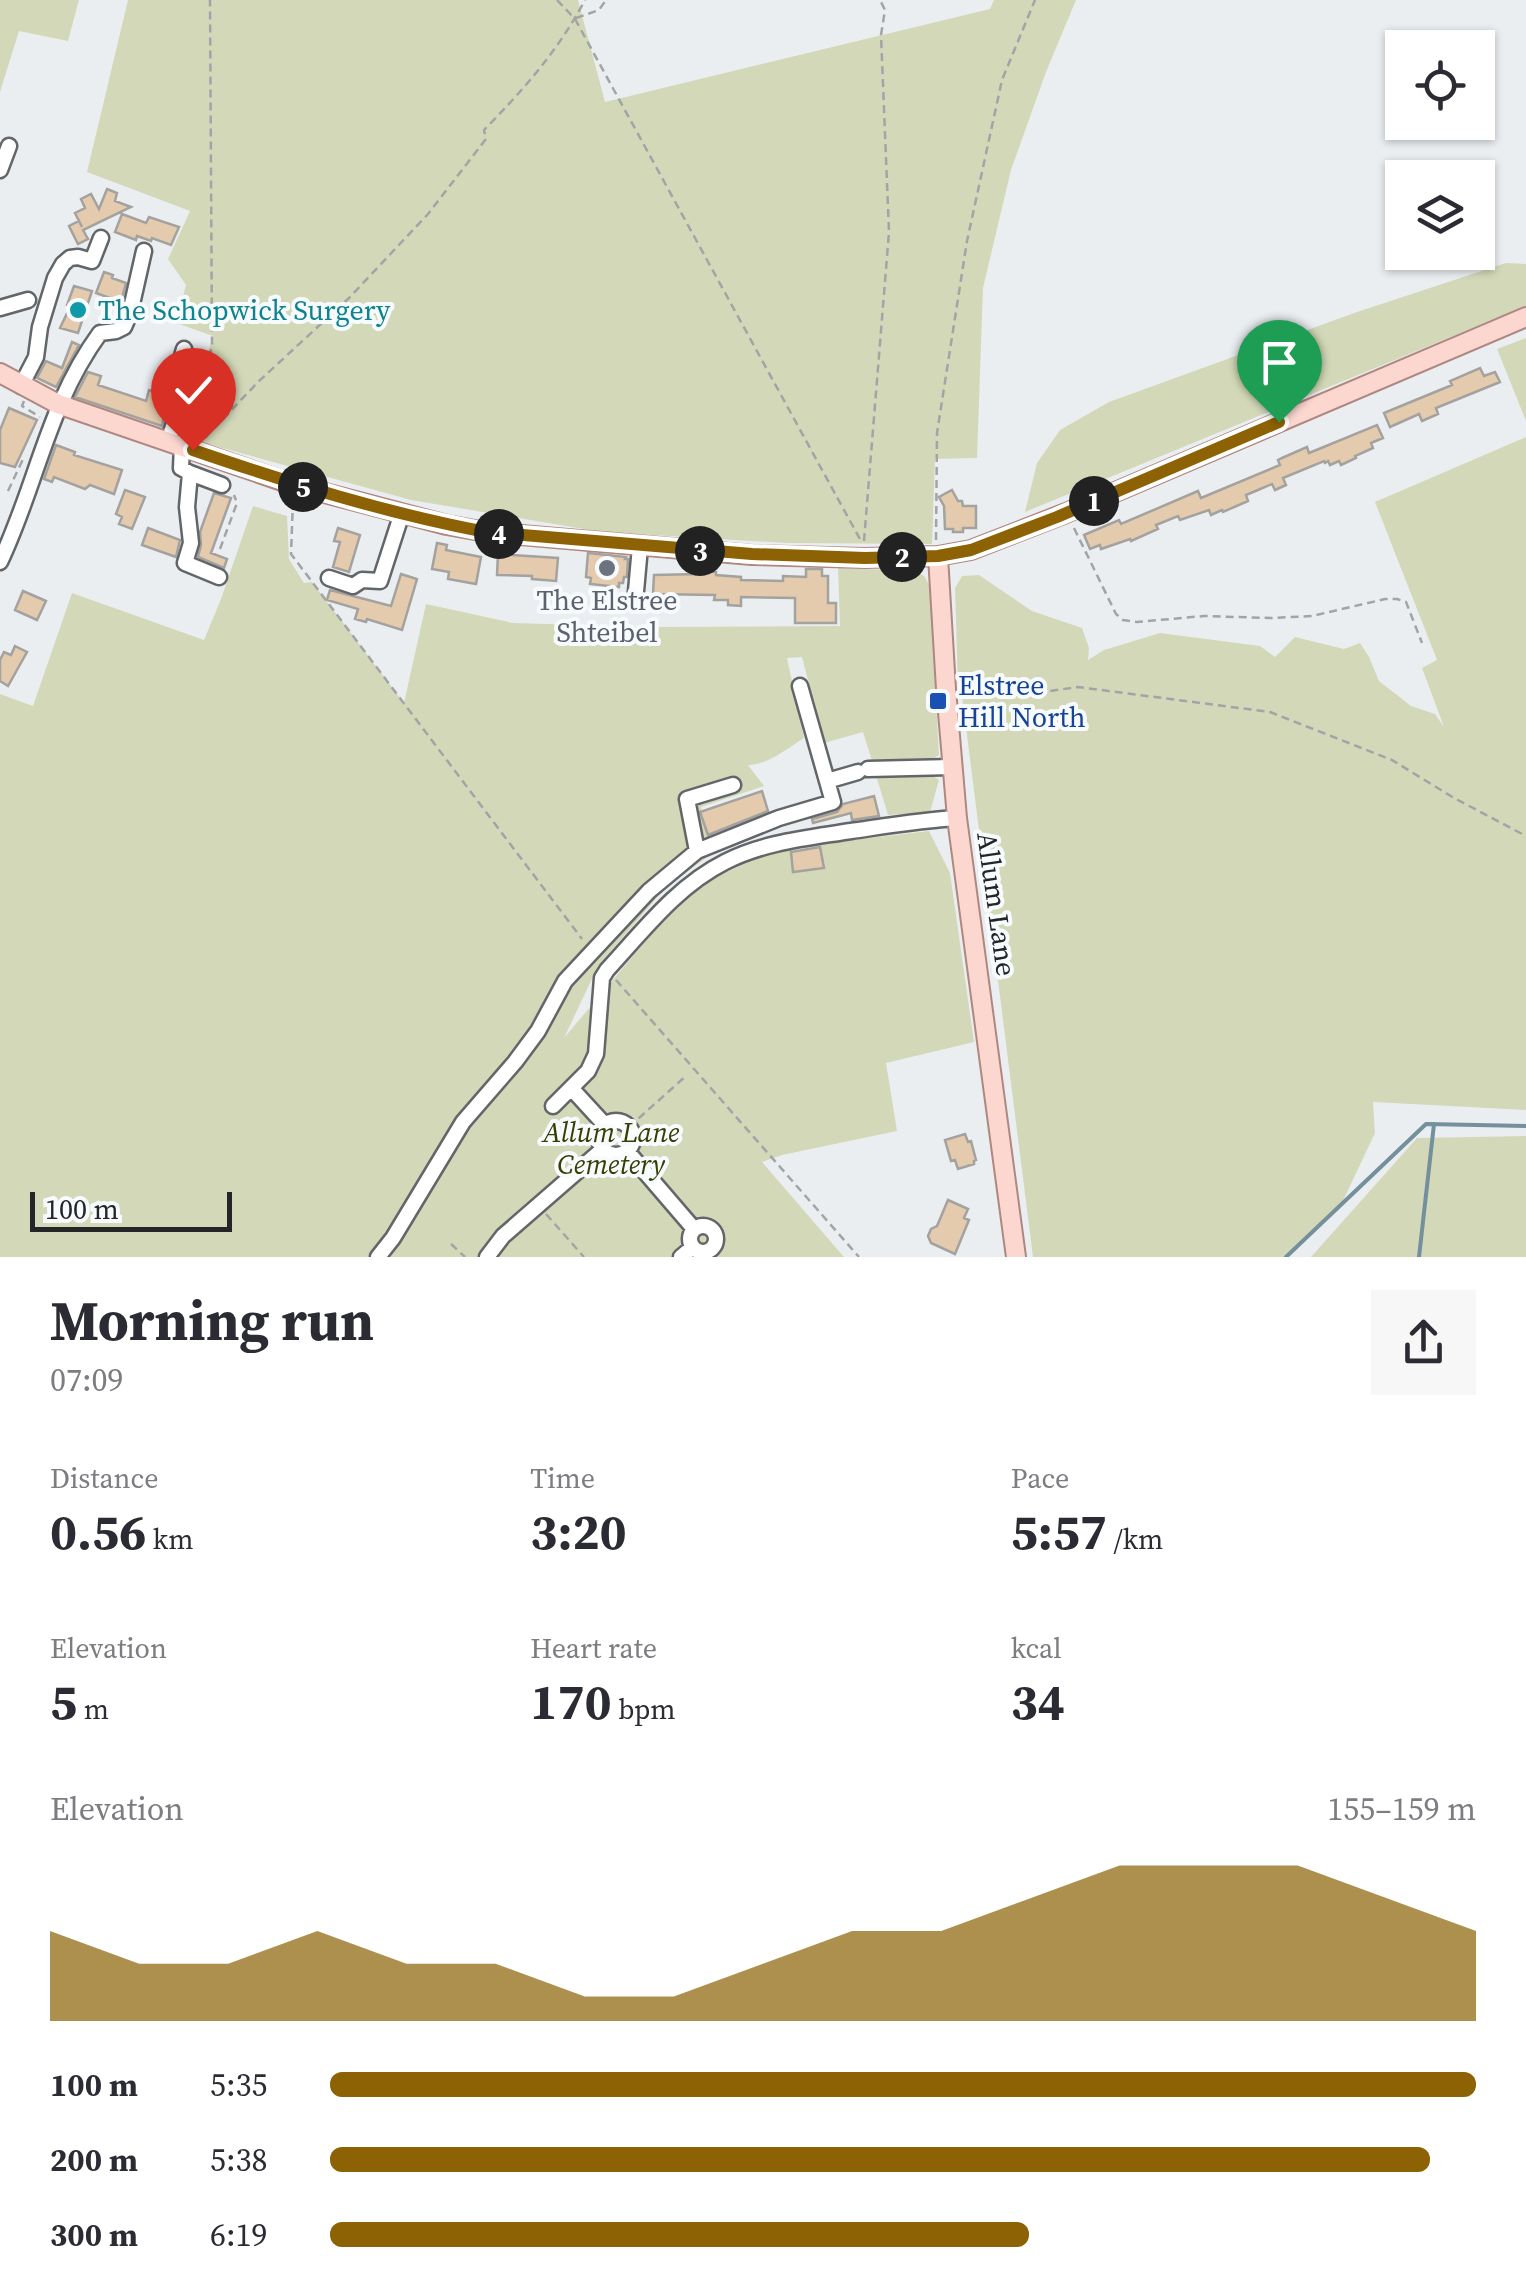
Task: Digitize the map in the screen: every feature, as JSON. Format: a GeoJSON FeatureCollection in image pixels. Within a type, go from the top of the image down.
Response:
{"type":"FeatureCollection","features":[{"type":"Feature","properties":{"kind":"main road"},"geometry":{"type":"LineString","coordinates":[[0,374],[58,404],[294,485],[486,532],[771,555],[938,556],[971,550],[1066,513],[1526,317]]}},
{"type":"Feature","properties":{"kind":"main road","name":"Allum Lane"},"geometry":{"type":"LineString","coordinates":[[938,556],[957,818],[1016,1257]]}},
{"type":"Feature","properties":{"kind":"street"},"geometry":{"type":"LineString","coordinates":[[0,170],[10,146]]}},
{"type":"Feature","properties":{"kind":"street"},"geometry":{"type":"LineString","coordinates":[[25,388],[55,278],[70,258],[92,261],[101,238]]}},
{"type":"Feature","properties":{"kind":"street"},"geometry":{"type":"LineString","coordinates":[[0,562],[18,523],[58,404],[79,362],[100,333],[124,327],[144,251]]}},
{"type":"Feature","properties":{"kind":"street"},"geometry":{"type":"LineString","coordinates":[[0,308],[28,300]]}},
{"type":"Feature","properties":{"kind":"street"},"geometry":{"type":"LineString","coordinates":[[184,349],[174,384],[180,404],[181,468],[222,485]]}},
{"type":"Feature","properties":{"kind":"street"},"geometry":{"type":"LineString","coordinates":[[190,474],[187,506],[191,543],[185,563],[219,577]]}},
{"type":"Feature","properties":{"kind":"street"},"geometry":{"type":"LineString","coordinates":[[329,578],[353,586],[362,580],[380,581],[402,513]]}},
{"type":"Feature","properties":{"kind":"street"},"geometry":{"type":"LineString","coordinates":[[635,602],[640,546]]}},
{"type":"Feature","properties":{"kind":"street"},"geometry":{"type":"LineString","coordinates":[[378,1257],[463,1122],[516,1062],[566,981],[649,891],[697,850],[833,802],[800,686]]}},
{"type":"Feature","properties":{"kind":"street"},"geometry":{"type":"LineString","coordinates":[[827,781],[863,771],[952,767]]}},
{"type":"Feature","properties":{"kind":"street"},"geometry":{"type":"LineString","coordinates":[[697,850],[688,799],[733,785]]}},
{"type":"Feature","properties":{"kind":"street"},"geometry":{"type":"LineString","coordinates":[[553,1106],[588,1072],[596,1054],[602,978],[673,898],[724,862],[771,844],[957,818]]}},
{"type":"Feature","properties":{"kind":"street"},"geometry":{"type":"LineString","coordinates":[[572,1089],[605,1126]]}},
{"type":"Feature","properties":{"kind":"street"},"geometry":{"type":"LineString","coordinates":[[617,1121],[629,1127],[633,1140],[627,1151],[615,1155],[603,1149],[599,1137],[605,1126],[617,1121]]}},
{"type":"Feature","properties":{"kind":"street"},"geometry":{"type":"LineString","coordinates":[[487,1257],[503,1236],[603,1149]]}},
{"type":"Feature","properties":{"kind":"street"},"geometry":{"type":"LineString","coordinates":[[627,1151],[694,1229]]}},
{"type":"Feature","properties":{"kind":"street"},"geometry":{"type":"LineString","coordinates":[[710,1227],[716,1237],[713,1248],[687,1252],[694,1229],[710,1227]]}},
{"type":"Feature","properties":{"kind":"path"},"geometry":{"type":"LineString","coordinates":[[181,446],[212,344],[210,0]]}},
{"type":"Feature","properties":{"kind":"path"},"geometry":{"type":"LineString","coordinates":[[558,0],[575,19],[864,547],[890,232],[881,35],[885,10],[880,0]]}},
{"type":"Feature","properties":{"kind":"path"},"geometry":{"type":"LineString","coordinates":[[181,446],[349,298],[428,214],[486,139],[484,130],[536,77],[585,0]]}},
{"type":"Feature","properties":{"kind":"path"},"geometry":{"type":"LineString","coordinates":[[575,19],[600,10],[606,0]]}},
{"type":"Feature","properties":{"kind":"path"},"geometry":{"type":"LineString","coordinates":[[938,556],[937,433],[967,241],[1002,80],[1035,0]]}},
{"type":"Feature","properties":{"kind":"path"},"geometry":{"type":"LineString","coordinates":[[25,388],[22,406],[41,418]]}},
{"type":"Feature","properties":{"kind":"path"},"geometry":{"type":"LineString","coordinates":[[8,492],[25,456]]}},
{"type":"Feature","properties":{"kind":"path"},"geometry":{"type":"LineString","coordinates":[[220,549],[237,503],[232,492],[222,485]]}},
{"type":"Feature","properties":{"kind":"path"},"geometry":{"type":"LineString","coordinates":[[294,492],[291,554],[592,954]]}},
{"type":"Feature","properties":{"kind":"path"},"geometry":{"type":"LineString","coordinates":[[1066,513],[1116,614],[1123,620],[1312,616],[1397,599],[1406,602],[1422,643]]}},
{"type":"Feature","properties":{"kind":"path"},"geometry":{"type":"LineString","coordinates":[[954,688],[1016,696],[1078,687],[1270,712],[1392,760],[1526,836]]}},
{"type":"Feature","properties":{"kind":"path"},"geometry":{"type":"LineString","coordinates":[[607,970],[859,1257]]}},
{"type":"Feature","properties":{"kind":"path"},"geometry":{"type":"LineString","coordinates":[[629,1127],[687,1076]]}},
{"type":"Feature","properties":{"kind":"path"},"geometry":{"type":"LineString","coordinates":[[539,1205],[584,1257]]}},
{"type":"Feature","properties":{"kind":"path"},"geometry":{"type":"LineString","coordinates":[[451,1244],[465,1257]]}},
{"type":"Feature","properties":{"kind":"green space"},"geometry":{"type":"Polygon","coordinates":[[[0,0],[79,0],[68,41],[19,31],[0,92],[0,0]]]}},
{"type":"Feature","properties":{"kind":"green space"},"geometry":{"type":"Polygon","coordinates":[[[128,0],[578,0],[605,102],[990,9],[994,0],[1076,0],[1011,170],[983,288],[977,458],[935,459],[932,544],[786,543],[602,532],[411,500],[182,437],[213,336],[176,323],[186,285],[168,259],[190,211],[87,172],[128,0]]]}},
{"type":"Feature","properties":{"kind":"green space"},"geometry":{"type":"Polygon","coordinates":[[[1526,264],[1526,306],[1025,512],[1037,463],[1060,430],[1109,402],[1357,312],[1495,270],[1495,267],[1526,264]]]}},
{"type":"Feature","properties":{"kind":"green space"},"geometry":{"type":"Polygon","coordinates":[[[1526,338],[1526,421],[1497,349],[1526,338]]]}},
{"type":"Feature","properties":{"kind":"green space"},"geometry":{"type":"Polygon","coordinates":[[[1526,437],[1526,1110],[1373,1102],[1375,1133],[1341,1205],[1284,1257],[1033,1257],[958,687],[955,588],[962,576],[979,575],[1032,611],[1082,628],[1089,648],[1088,660],[1104,650],[1160,633],[1260,646],[1275,657],[1295,637],[1344,649],[1360,643],[1379,681],[1411,706],[1435,714],[1444,727],[1422,668],[1437,660],[1375,502],[1526,437]]]}},
{"type":"Feature","properties":{"kind":"green space","name":"Allum Lane Cemetery"},"geometry":{"type":"Polygon","coordinates":[[[253,506],[287,516],[289,559],[304,583],[312,582],[404,703],[426,604],[513,623],[840,626],[838,568],[917,571],[925,577],[930,587],[939,755],[926,763],[873,764],[863,732],[824,743],[802,657],[787,658],[804,738],[771,759],[748,765],[764,786],[701,807],[713,853],[666,887],[598,966],[564,1038],[654,931],[685,900],[716,877],[791,848],[794,871],[823,868],[819,844],[929,831],[950,873],[974,1042],[886,1063],[897,1131],[762,1162],[844,1257],[0,1257],[0,694],[33,706],[72,593],[204,640],[253,506]]]}},
{"type":"Feature","properties":{"kind":"green space"},"geometry":{"type":"Polygon","coordinates":[[[926,771],[939,780],[930,812],[888,815],[875,772],[926,771]]]}},
{"type":"Feature","properties":{"kind":"green space"},"geometry":{"type":"Polygon","coordinates":[[[1526,1136],[1526,1257],[1311,1257],[1417,1138],[1526,1136]]]}},
{"type":"Feature","properties":{"kind":"building"},"geometry":{"type":"Polygon","coordinates":[[[107,189],[117,193],[115,201],[131,207],[83,230],[88,239],[78,244],[69,226],[79,221],[75,213],[85,208],[81,199],[91,194],[99,209],[107,189]]]}},
{"type":"Feature","properties":{"kind":"building"},"geometry":{"type":"Polygon","coordinates":[[[122,214],[146,223],[149,217],[179,227],[171,245],[152,238],[151,241],[137,236],[136,240],[115,232],[122,214]]]}},
{"type":"Feature","properties":{"kind":"building"},"geometry":{"type":"Polygon","coordinates":[[[104,272],[126,283],[121,302],[96,293],[104,272]]]}},
{"type":"Feature","properties":{"kind":"building","name":"The Schopwick Surgery"},"geometry":{"type":"Polygon","coordinates":[[[74,286],[92,291],[78,333],[60,328],[74,286]]]}},
{"type":"Feature","properties":{"kind":"building"},"geometry":{"type":"Polygon","coordinates":[[[72,342],[79,345],[56,387],[37,378],[46,361],[62,368],[72,342]]]}},
{"type":"Feature","properties":{"kind":"building"},"geometry":{"type":"Polygon","coordinates":[[[1480,368],[1484,376],[1495,372],[1500,382],[1436,408],[1438,414],[1422,421],[1419,414],[1390,427],[1384,413],[1452,385],[1450,381],[1480,368]]]}},
{"type":"Feature","properties":{"kind":"building"},"geometry":{"type":"Polygon","coordinates":[[[88,372],[101,376],[98,385],[146,401],[149,390],[163,394],[160,404],[166,406],[162,426],[75,397],[88,372]]]}},
{"type":"Feature","properties":{"kind":"building"},"geometry":{"type":"Polygon","coordinates":[[[9,408],[37,420],[15,467],[0,463],[0,430],[9,408]]]}},
{"type":"Feature","properties":{"kind":"building"},"geometry":{"type":"Polygon","coordinates":[[[1377,425],[1383,438],[1371,443],[1373,448],[1356,458],[1341,465],[1339,461],[1330,465],[1324,461],[1283,478],[1286,485],[1275,490],[1272,484],[1246,495],[1248,501],[1223,512],[1211,515],[1209,510],[1180,520],[1178,516],[1131,541],[1101,549],[1100,545],[1090,549],[1084,535],[1119,520],[1121,524],[1198,491],[1201,498],[1280,465],[1278,460],[1307,447],[1309,453],[1377,425]]]}},
{"type":"Feature","properties":{"kind":"building"},"geometry":{"type":"Polygon","coordinates":[[[56,445],[122,470],[114,494],[90,485],[85,489],[54,477],[52,482],[44,479],[56,445]]]}},
{"type":"Feature","properties":{"kind":"building"},"geometry":{"type":"Polygon","coordinates":[[[125,490],[145,497],[132,529],[119,524],[122,517],[116,514],[125,490]]]}},
{"type":"Feature","properties":{"kind":"building"},"geometry":{"type":"Polygon","coordinates":[[[952,490],[963,506],[976,506],[976,528],[963,528],[963,532],[945,529],[944,506],[939,497],[952,490]]]}},
{"type":"Feature","properties":{"kind":"building"},"geometry":{"type":"Polygon","coordinates":[[[214,493],[231,498],[211,553],[227,559],[224,568],[198,557],[200,532],[214,493]]]}},
{"type":"Feature","properties":{"kind":"building"},"geometry":{"type":"Polygon","coordinates":[[[148,528],[180,540],[176,557],[142,545],[148,528]]]}},
{"type":"Feature","properties":{"kind":"building"},"geometry":{"type":"Polygon","coordinates":[[[338,528],[360,535],[349,572],[333,567],[340,542],[334,541],[338,528]]]}},
{"type":"Feature","properties":{"kind":"building"},"geometry":{"type":"Polygon","coordinates":[[[437,543],[447,545],[446,550],[481,557],[476,584],[448,579],[449,572],[432,569],[437,543]]]}},
{"type":"Feature","properties":{"kind":"building","name":"The Elstree Shteibel"},"geometry":{"type":"Polygon","coordinates":[[[588,553],[626,557],[627,577],[623,583],[619,587],[590,584],[591,578],[586,577],[588,553]]]}},
{"type":"Feature","properties":{"kind":"building"},"geometry":{"type":"Polygon","coordinates":[[[498,554],[558,558],[556,581],[497,575],[498,554]]]}},
{"type":"Feature","properties":{"kind":"building"},"geometry":{"type":"Polygon","coordinates":[[[806,569],[822,569],[822,576],[828,576],[828,603],[836,603],[836,623],[795,623],[795,598],[741,597],[741,606],[728,605],[728,600],[714,600],[715,595],[653,594],[654,575],[700,571],[741,580],[783,581],[783,576],[806,577],[806,569]]]}},
{"type":"Feature","properties":{"kind":"building"},"geometry":{"type":"Polygon","coordinates":[[[401,574],[417,579],[402,630],[355,619],[358,609],[327,600],[330,590],[391,606],[401,574]]]}},
{"type":"Feature","properties":{"kind":"building"},"geometry":{"type":"Polygon","coordinates":[[[23,591],[46,601],[37,620],[15,610],[23,591]]]}},
{"type":"Feature","properties":{"kind":"building"},"geometry":{"type":"Polygon","coordinates":[[[15,646],[27,652],[8,686],[0,681],[0,660],[4,652],[11,655],[15,646]]]}},
{"type":"Feature","properties":{"kind":"building"},"geometry":{"type":"Polygon","coordinates":[[[762,791],[768,811],[708,835],[700,812],[762,791]]]}},
{"type":"Feature","properties":{"kind":"building"},"geometry":{"type":"Polygon","coordinates":[[[874,796],[879,816],[852,820],[851,813],[813,823],[812,819],[837,812],[843,804],[874,796]]]}},
{"type":"Feature","properties":{"kind":"building"},"geometry":{"type":"Polygon","coordinates":[[[820,847],[824,868],[793,872],[791,852],[820,847]]]}},
{"type":"Feature","properties":{"kind":"building"},"geometry":{"type":"Polygon","coordinates":[[[965,1134],[976,1160],[958,1169],[955,1160],[951,1161],[945,1140],[965,1134]]]}},
{"type":"Feature","properties":{"kind":"building"},"geometry":{"type":"Polygon","coordinates":[[[948,1200],[968,1209],[964,1218],[969,1220],[955,1254],[931,1243],[928,1236],[937,1226],[948,1200]]]}},
{"type":"Feature","properties":{"kind":"waterway"},"geometry":{"type":"LineString","coordinates":[[1286,1257],[1426,1124],[1526,1126]]}},
{"type":"Feature","properties":{"kind":"waterway"},"geometry":{"type":"LineString","coordinates":[[1419,1257],[1434,1124]]}},
{"type":"Feature","properties":{"kind":"place","name":"The Schopwick Surgery"},"geometry":{"type":"Point","coordinates":[78,310]}},
{"type":"Feature","properties":{"kind":"place","name":"The Elstree Shteibel"},"geometry":{"type":"Point","coordinates":[607,568]}},
{"type":"Feature","properties":{"kind":"place","name":"Elstree Hill North"},"geometry":{"type":"Point","coordinates":[938,701]}},
{"type":"Feature","properties":{"kind":"route"},"geometry":{"type":"LineString","coordinates":[[193,450],[294,485],[486,532],[752,554],[865,558],[938,556],[971,550],[1279,422]]}}]}
